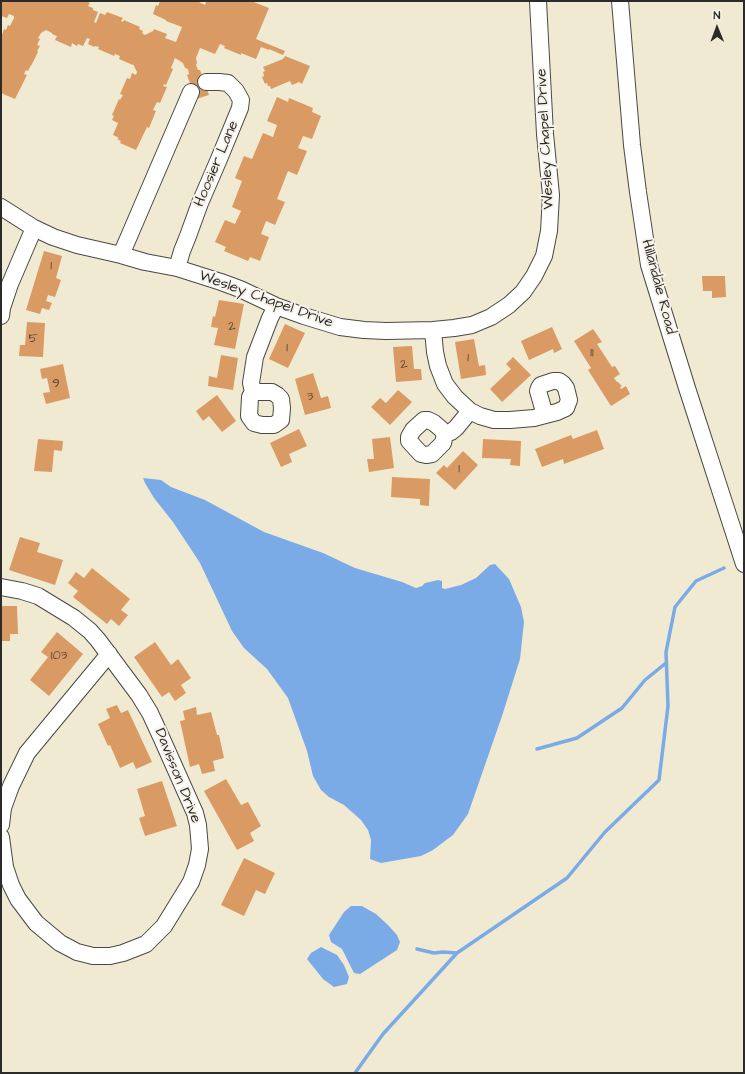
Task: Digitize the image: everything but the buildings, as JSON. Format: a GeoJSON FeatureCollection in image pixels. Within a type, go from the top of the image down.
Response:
{"type":"FeatureCollection","features":[{"type":"Feature","properties":{"kind":"street","name":"Wesley Chapel Drive"},"geometry":{"type":"LineString","coordinates":[[1,207],[34,228],[53,237],[77,245],[145,262],[177,268],[227,284],[276,306],[340,327],[386,331],[434,330],[472,324],[491,317],[509,305],[523,292],[534,276],[544,256],[549,231],[551,195],[545,134],[538,1]]}},
{"type":"Feature","properties":{"kind":"street","name":"Hillandale Road"},"geometry":{"type":"LineString","coordinates":[[620,1],[632,145],[649,265],[744,564]]}},
{"type":"Feature","properties":{"kind":"street","name":"Hoosier Lane"},"geometry":{"type":"LineString","coordinates":[[177,268],[200,203],[240,108],[241,100],[236,91],[228,83],[206,82]]}},
{"type":"Feature","properties":{"kind":"street"},"geometry":{"type":"LineString","coordinates":[[121,255],[191,92]]}},
{"type":"Feature","properties":{"kind":"street"},"geometry":{"type":"LineString","coordinates":[[1,316],[2,308],[10,284],[34,228]]}},
{"type":"Feature","properties":{"kind":"street"},"geometry":{"type":"LineString","coordinates":[[253,392],[252,383],[255,357],[276,306]]}},
{"type":"Feature","properties":{"kind":"street"},"geometry":{"type":"LineString","coordinates":[[434,330],[435,352],[438,366],[445,384],[455,397],[470,411],[494,420],[534,418],[545,415]]}},
{"type":"Feature","properties":{"kind":"street"},"geometry":{"type":"LineString","coordinates":[[445,434],[456,428],[470,411]]}},
{"type":"Feature","properties":{"kind":"street","name":"Davisson Drive"},"geometry":{"type":"LineString","coordinates":[[1,587],[38,596],[68,614],[90,631],[109,654],[139,695],[150,713],[195,813],[198,825],[200,849],[197,866],[191,882],[164,926],[146,944],[123,953],[110,956],[93,956],[77,952],[60,943],[36,923],[18,899],[11,885],[5,867],[1,837]]}},
{"type":"Feature","properties":{"kind":"street"},"geometry":{"type":"LineString","coordinates":[[1,824],[3,808],[11,786],[27,753],[109,654]]}},
{"type":"Feature","properties":{"kind":"water"},"geometry":{"type":"Polygon","coordinates":[[[143,478],[161,480],[171,487],[205,500],[264,532],[323,553],[355,568],[402,582],[416,588],[425,583],[438,580],[442,581],[442,588],[445,589],[461,585],[476,578],[490,565],[495,564],[509,579],[521,607],[524,622],[520,659],[468,814],[453,835],[433,850],[421,856],[381,863],[370,859],[371,840],[368,830],[361,820],[344,805],[329,797],[321,790],[313,776],[307,751],[288,698],[267,669],[244,648],[232,631],[200,563],[173,522],[154,498],[143,478]]]}},
{"type":"Feature","properties":{"kind":"water"},"geometry":{"type":"Polygon","coordinates":[[[351,906],[362,906],[376,914],[397,935],[400,942],[397,950],[360,974],[354,973],[342,949],[331,942],[329,935],[344,912],[351,906]]]}},
{"type":"Feature","properties":{"kind":"water"},"geometry":{"type":"Polygon","coordinates":[[[321,947],[337,955],[344,965],[349,977],[347,984],[334,987],[323,979],[307,959],[311,953],[321,947]]]}},
{"type":"Feature","properties":{"kind":"waterway"},"geometry":{"type":"LineString","coordinates":[[355,1073],[383,1034],[457,953],[567,878],[605,832],[659,780],[668,706],[666,652],[675,607],[696,581],[724,568]]}},
{"type":"Feature","properties":{"kind":"waterway"},"geometry":{"type":"LineString","coordinates":[[537,749],[577,738],[622,708],[645,680],[666,663]]}},
{"type":"Feature","properties":{"kind":"waterway"},"geometry":{"type":"LineString","coordinates":[[417,949],[434,953],[457,953]]}}]}
